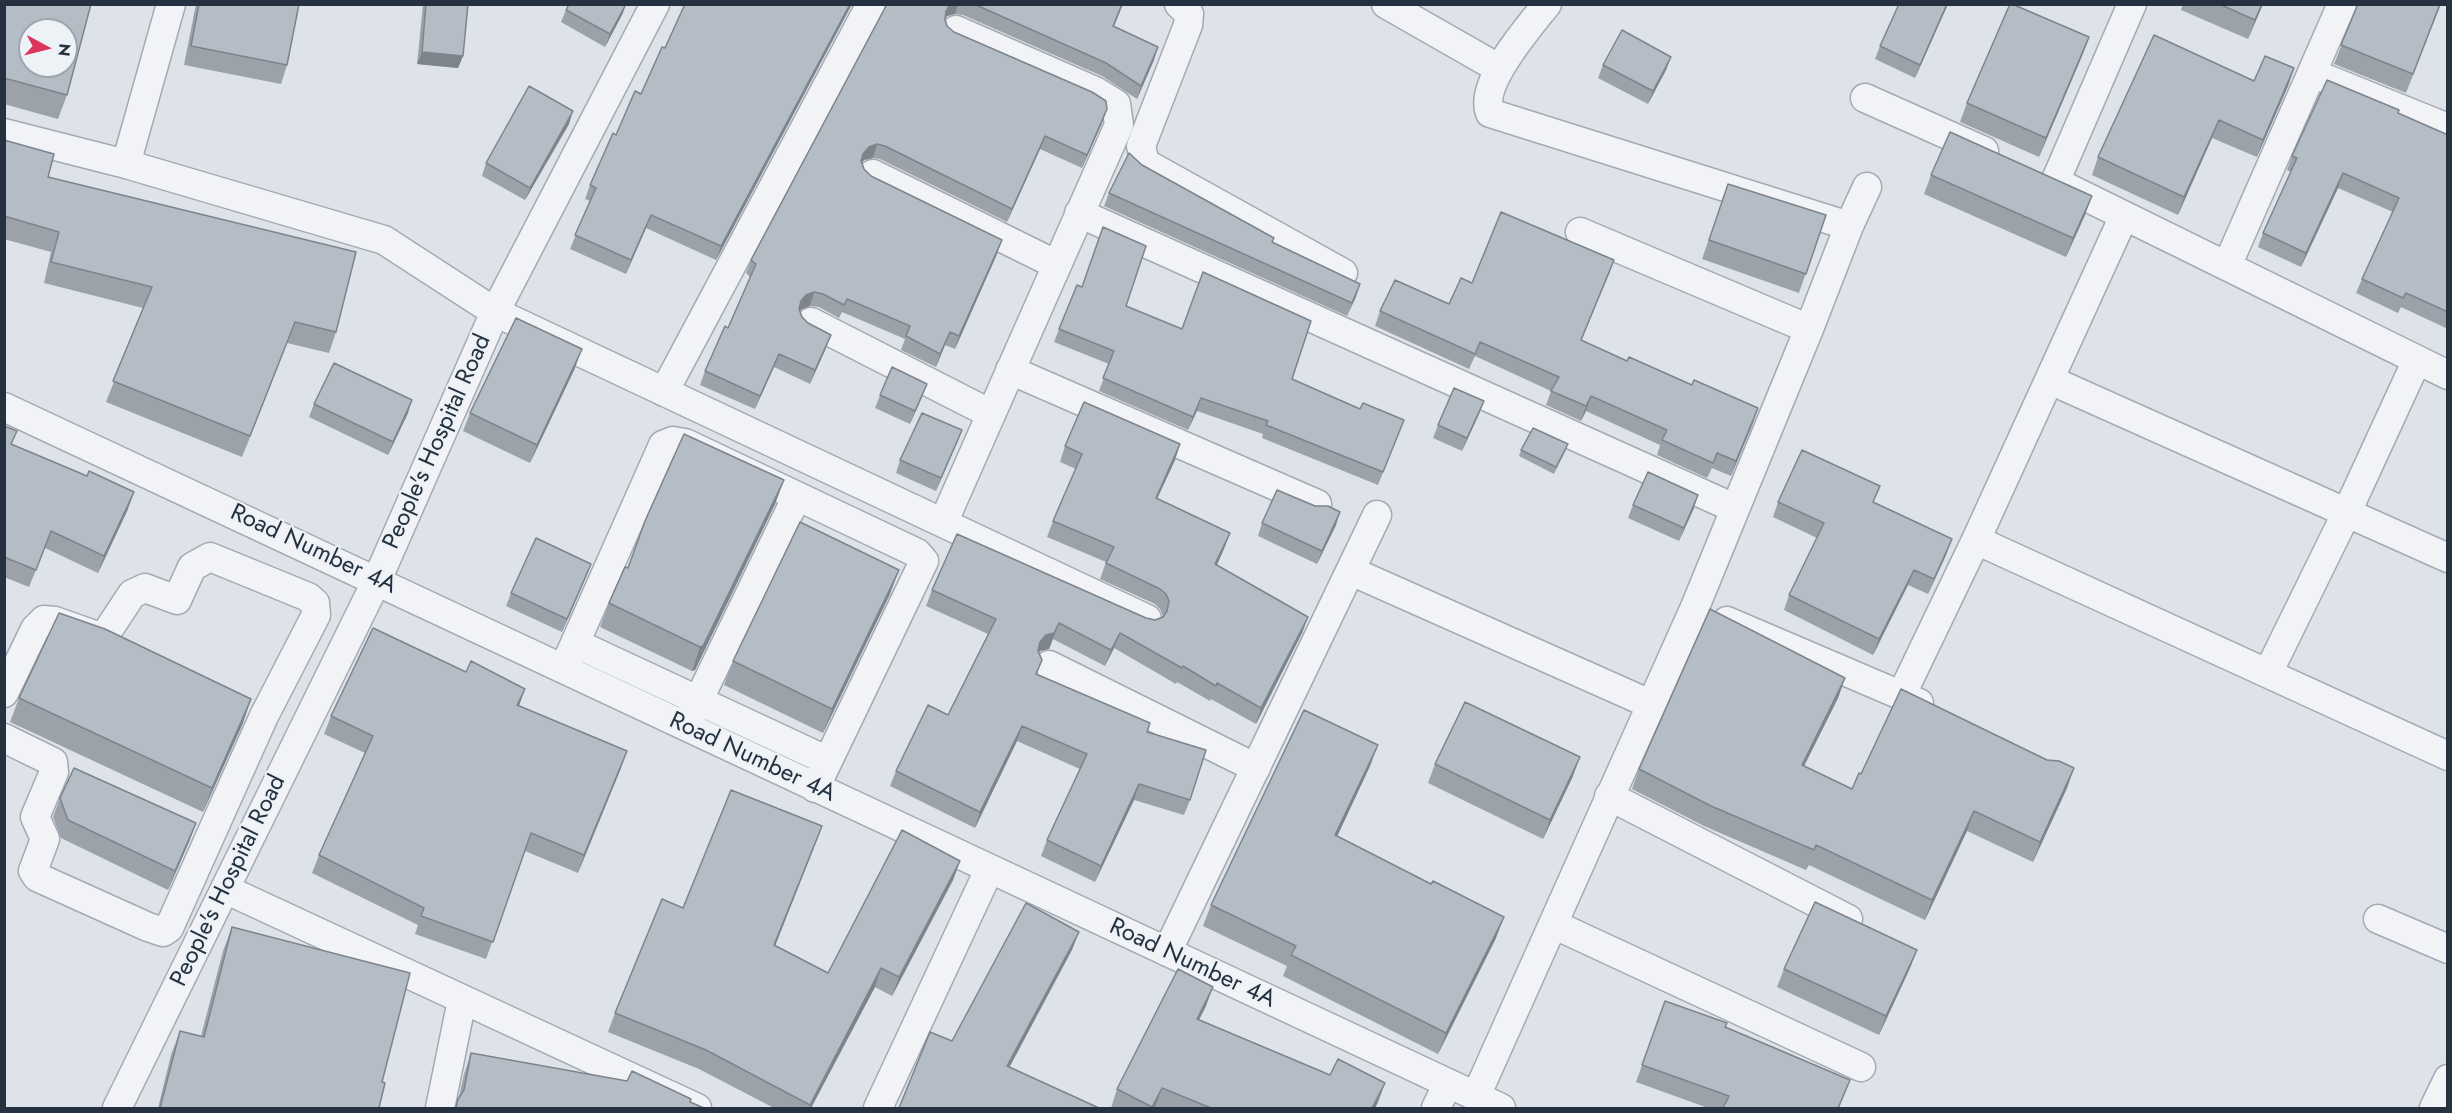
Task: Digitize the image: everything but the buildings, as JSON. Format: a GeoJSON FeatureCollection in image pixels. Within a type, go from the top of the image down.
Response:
{"type":"FeatureCollection","features":[{"type":"Feature","properties":{"kind":"street"},"geometry":{"type":"LineString","coordinates":[[126,164],[171,4]]}},
{"type":"Feature","properties":{"kind":"street","name":"People's Hospital Road"},"geometry":{"type":"LineString","coordinates":[[117,1108],[377,580],[495,312],[655,4]]}},
{"type":"Feature","properties":{"kind":"street"},"geometry":{"type":"LineString","coordinates":[[664,392],[871,4]]}},
{"type":"Feature","properties":{"kind":"street"},"geometry":{"type":"LineString","coordinates":[[1179,4],[1189,14],[1188,25],[1141,146],[1145,164],[1342,273]]}},
{"type":"Feature","properties":{"kind":"street"},"geometry":{"type":"LineString","coordinates":[[1386,4],[1498,68]]}},
{"type":"Feature","properties":{"kind":"street"},"geometry":{"type":"LineString","coordinates":[[1546,4],[1498,68],[1487,106],[1490,113],[1849,226]]}},
{"type":"Feature","properties":{"kind":"street"},"geometry":{"type":"LineString","coordinates":[[2034,173],[2132,4]]}},
{"type":"Feature","properties":{"kind":"street"},"geometry":{"type":"LineString","coordinates":[[2227,266],[2342,4]]}},
{"type":"Feature","properties":{"kind":"street"},"geometry":{"type":"LineString","coordinates":[[943,523],[1119,125],[1116,104],[1095,91],[956,30]]}},
{"type":"Feature","properties":{"kind":"street"},"geometry":{"type":"LineString","coordinates":[[2312,73],[2448,128]]}},
{"type":"Feature","properties":{"kind":"street"},"geometry":{"type":"LineString","coordinates":[[1865,98],[2034,173],[2448,375]]}},
{"type":"Feature","properties":{"kind":"street"},"geometry":{"type":"LineString","coordinates":[[4,133],[126,164],[384,240],[495,312],[1147,619]]}},
{"type":"Feature","properties":{"kind":"street"},"geometry":{"type":"LineString","coordinates":[[873,174],[1057,265]]}},
{"type":"Feature","properties":{"kind":"street"},"geometry":{"type":"LineString","coordinates":[[1488,1102],[1553,924],[1695,607],[1849,226],[1867,187]]}},
{"type":"Feature","properties":{"kind":"street"},"geometry":{"type":"LineString","coordinates":[[1079,213],[1734,508]]}},
{"type":"Feature","properties":{"kind":"street"},"geometry":{"type":"LineString","coordinates":[[1902,694],[1976,540],[2124,216]]}},
{"type":"Feature","properties":{"kind":"street"},"geometry":{"type":"LineString","coordinates":[[1580,232],[1809,329]]}},
{"type":"Feature","properties":{"kind":"street"},"geometry":{"type":"LineString","coordinates":[[811,322],[991,414]]}},
{"type":"Feature","properties":{"kind":"street"},"geometry":{"type":"LineString","coordinates":[[2268,673],[2347,512],[2417,360]]}},
{"type":"Feature","properties":{"kind":"street"},"geometry":{"type":"LineString","coordinates":[[1010,370],[1317,504]]}},
{"type":"Feature","properties":{"kind":"street"},"geometry":{"type":"LineString","coordinates":[[2050,380],[2448,558]]}},
{"type":"Feature","properties":{"kind":"street","name":"Road Number 4A"},"geometry":{"type":"LineString","coordinates":[[4,407],[377,580],[569,656],[685,726],[1488,1102]]}},
{"type":"Feature","properties":{"kind":"street"},"geometry":{"type":"LineString","coordinates":[[815,788],[828,761],[924,561],[917,553],[685,443],[673,441],[663,445],[569,656],[698,700],[828,761]]}},
{"type":"Feature","properties":{"kind":"street"},"geometry":{"type":"LineString","coordinates":[[685,726],[797,496]]}},
{"type":"Feature","properties":{"kind":"street"},"geometry":{"type":"LineString","coordinates":[[1167,952],[1377,515]]}},
{"type":"Feature","properties":{"kind":"street"},"geometry":{"type":"LineString","coordinates":[[1976,540],[2448,756]]}},
{"type":"Feature","properties":{"kind":"street"},"geometry":{"type":"LineString","coordinates":[[4,693],[35,629],[44,620],[55,621],[114,643],[132,594],[145,588],[177,600],[192,567],[210,557],[308,597],[315,603],[316,615],[253,710],[200,830],[169,928],[163,932],[37,877],[33,871],[45,839],[36,817],[54,771],[53,762]]}},
{"type":"Feature","properties":{"kind":"street"},"geometry":{"type":"LineString","coordinates":[[1350,571],[1650,704]]}},
{"type":"Feature","properties":{"kind":"street"},"geometry":{"type":"LineString","coordinates":[[1695,607],[1902,694],[1943,714]]}},
{"type":"Feature","properties":{"kind":"street"},"geometry":{"type":"LineString","coordinates":[[1049,665],[1256,768]]}},
{"type":"Feature","properties":{"kind":"street"},"geometry":{"type":"LineString","coordinates":[[253,710],[302,733]]}},
{"type":"Feature","properties":{"kind":"street"},"geometry":{"type":"LineString","coordinates":[[4,738],[84,777]]}},
{"type":"Feature","properties":{"kind":"street"},"geometry":{"type":"LineString","coordinates":[[1609,796],[1874,933]]}},
{"type":"Feature","properties":{"kind":"street"},"geometry":{"type":"LineString","coordinates":[[200,830],[244,849]]}},
{"type":"Feature","properties":{"kind":"street"},"geometry":{"type":"LineString","coordinates":[[878,1108],[989,870]]}},
{"type":"Feature","properties":{"kind":"street"},"geometry":{"type":"LineString","coordinates":[[225,888],[697,1108]]}},
{"type":"Feature","properties":{"kind":"street"},"geometry":{"type":"LineString","coordinates":[[2379,919],[2448,949]]}},
{"type":"Feature","properties":{"kind":"street"},"geometry":{"type":"LineString","coordinates":[[1553,924],[1861,1068]]}},
{"type":"Feature","properties":{"kind":"street"},"geometry":{"type":"LineString","coordinates":[[440,1108],[462,1000]]}},
{"type":"Feature","properties":{"kind":"street"},"geometry":{"type":"LineString","coordinates":[[2434,1108],[2448,1079]]}},
{"type":"Feature","properties":{"kind":"street"},"geometry":{"type":"LineString","coordinates":[[1436,1108],[1448,1083]]}}]}
